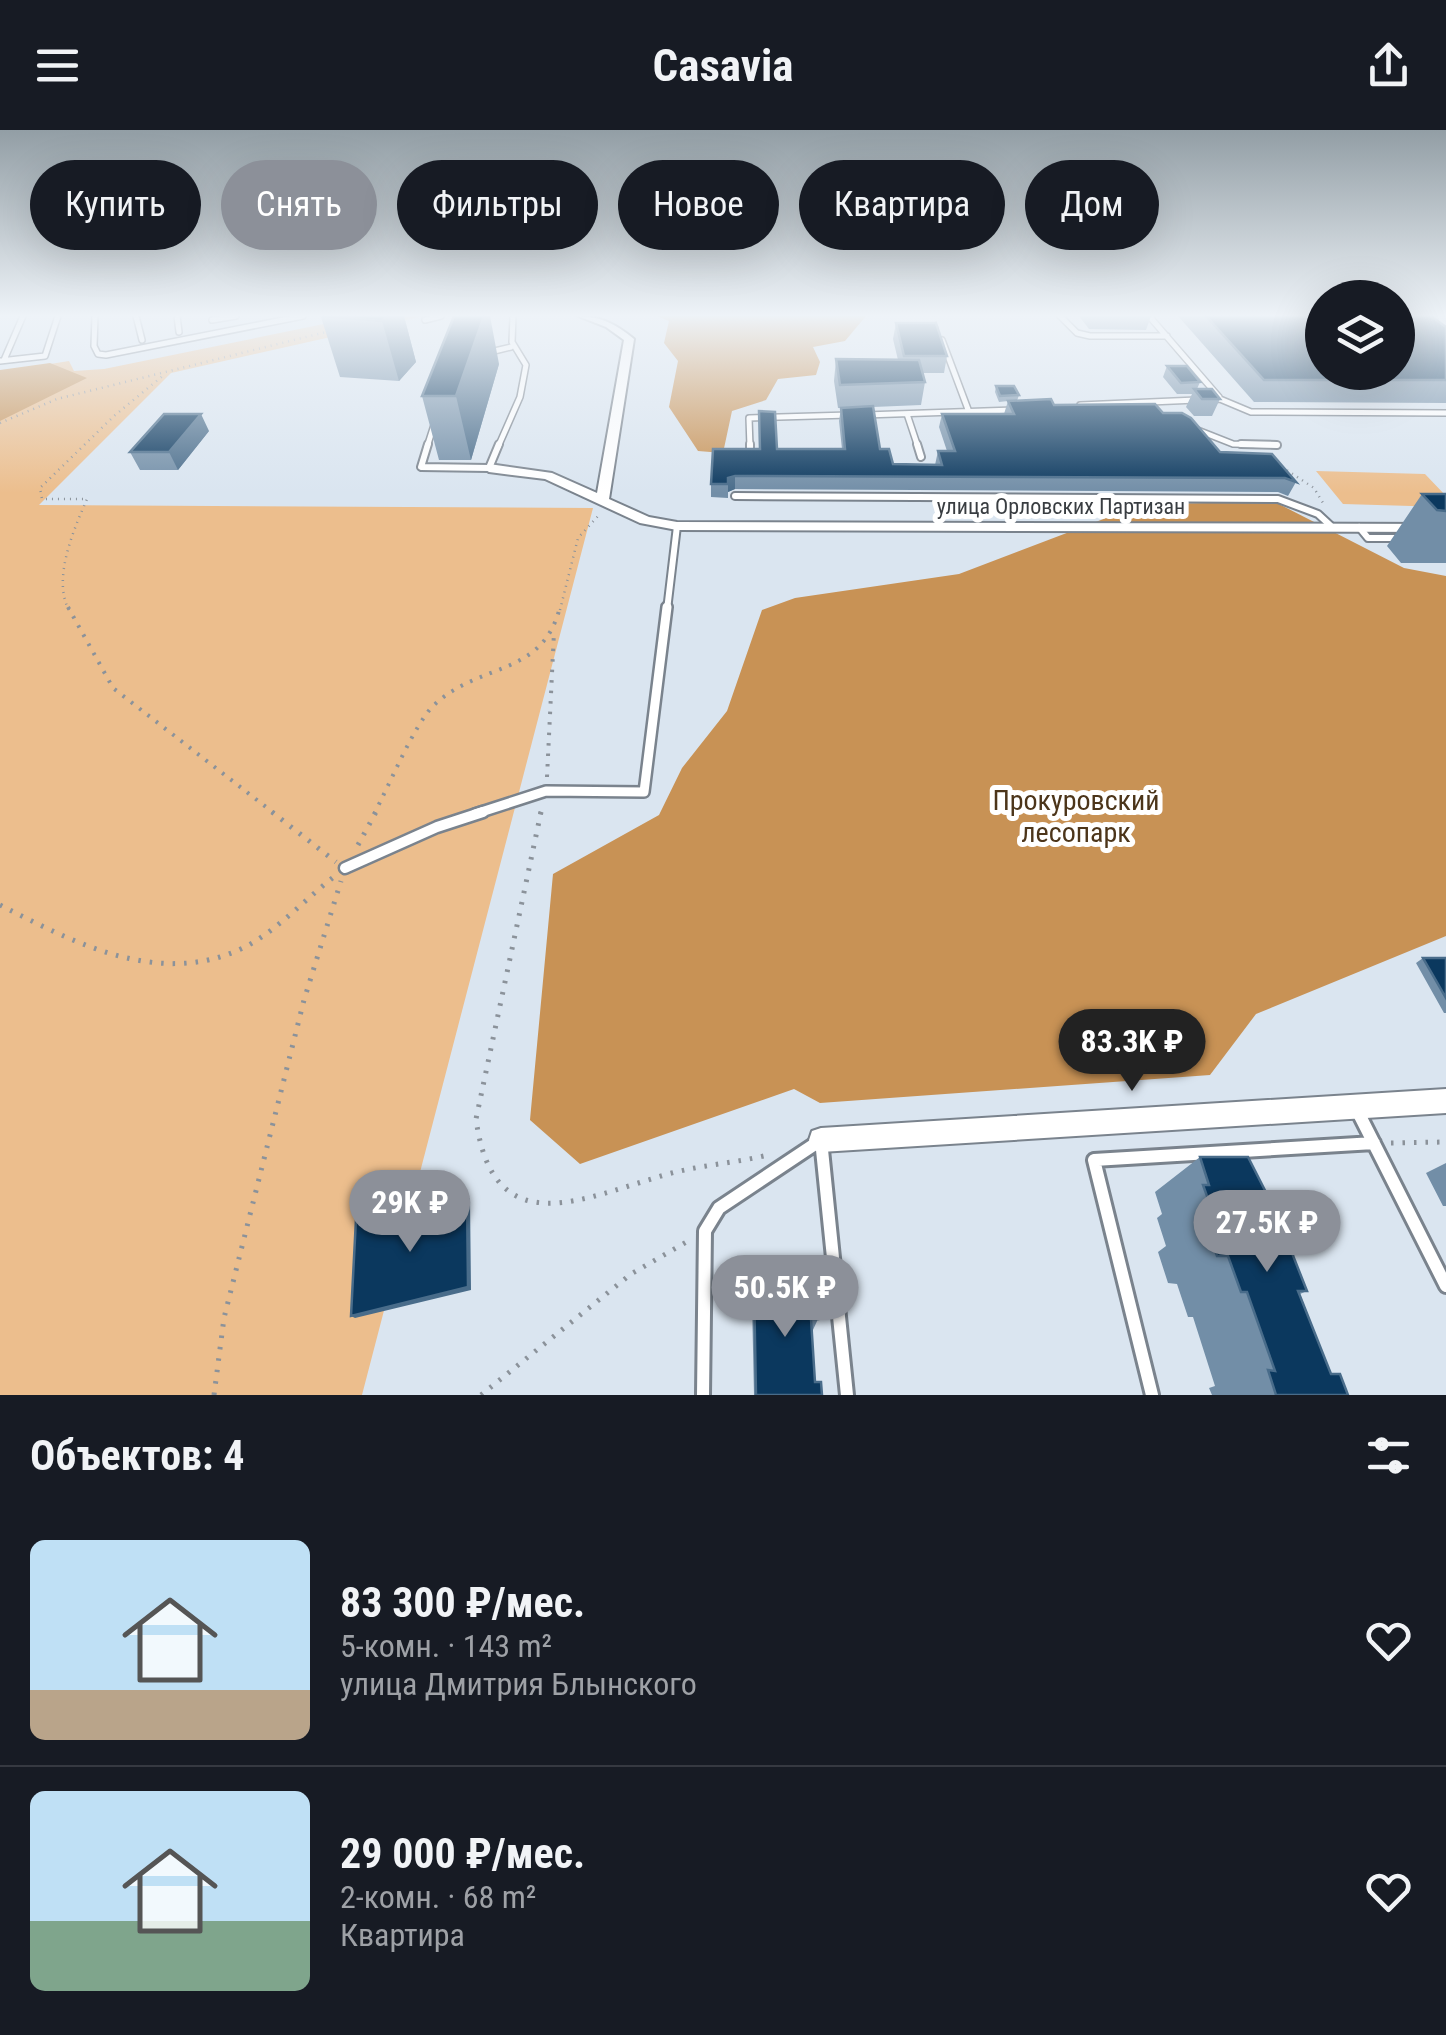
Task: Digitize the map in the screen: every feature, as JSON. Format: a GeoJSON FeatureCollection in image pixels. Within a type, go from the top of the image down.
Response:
{"type":"FeatureCollection","features":[{"type":"Feature","properties":{"kind":"street"},"geometry":{"type":"LineString","coordinates":[[606,502],[624,375]]}},
{"type":"Feature","properties":{"kind":"street","name":"улица Орловских Партизан"},"geometry":{"type":"LineString","coordinates":[[488,468],[548,476],[645,520],[677,526],[1328,522],[1359,527],[1446,528]]}},
{"type":"Feature","properties":{"kind":"street"},"geometry":{"type":"LineString","coordinates":[[821,1140],[1446,1102]]}},
{"type":"Feature","properties":{"kind":"lane"},"geometry":{"type":"LineString","coordinates":[[440,408],[421,468],[488,468],[520,397],[524,375]]}},
{"type":"Feature","properties":{"kind":"lane"},"geometry":{"type":"LineString","coordinates":[[955,375],[969,412]]}},
{"type":"Feature","properties":{"kind":"lane"},"geometry":{"type":"LineString","coordinates":[[1200,375],[1220,399]]}},
{"type":"Feature","properties":{"kind":"lane"},"geometry":{"type":"LineString","coordinates":[[1072,406],[1220,399],[1252,412],[1446,414]]}},
{"type":"Feature","properties":{"kind":"lane"},"geometry":{"type":"LineString","coordinates":[[1152,400],[1166,415]]}},
{"type":"Feature","properties":{"kind":"lane"},"geometry":{"type":"LineString","coordinates":[[750,455],[748,418],[1026,410]]}},
{"type":"Feature","properties":{"kind":"lane"},"geometry":{"type":"LineString","coordinates":[[907,414],[921,457]]}},
{"type":"Feature","properties":{"kind":"lane"},"geometry":{"type":"LineString","coordinates":[[1188,426],[1234,444],[1276,444]]}},
{"type":"Feature","properties":{"kind":"lane"},"geometry":{"type":"LineString","coordinates":[[735,496],[1278,500],[1328,522]]}},
{"type":"Feature","properties":{"kind":"lane"},"geometry":{"type":"LineString","coordinates":[[345,868],[437,827],[546,791],[644,792],[677,526]]}},
{"type":"Feature","properties":{"kind":"lane"},"geometry":{"type":"LineString","coordinates":[[1359,527],[1368,538],[1446,538]]}},
{"type":"Feature","properties":{"kind":"lane"},"geometry":{"type":"LineString","coordinates":[[1356,1107],[1446,1286]]}},
{"type":"Feature","properties":{"kind":"lane"},"geometry":{"type":"LineString","coordinates":[[703,1395],[706,1231],[719,1208],[821,1140],[848,1395]]}},
{"type":"Feature","properties":{"kind":"lane"},"geometry":{"type":"LineString","coordinates":[[1152,1395],[1094,1160],[1374,1144]]}},
{"type":"Feature","properties":{"kind":"path"},"geometry":{"type":"LineString","coordinates":[[0,423],[57,399],[161,375]]}},
{"type":"Feature","properties":{"kind":"path"},"geometry":{"type":"LineString","coordinates":[[164,375],[114,416],[40,488],[42,498],[87,498],[72,537],[62,597],[113,688],[345,868]]}},
{"type":"Feature","properties":{"kind":"path"},"geometry":{"type":"LineString","coordinates":[[1278,465],[1314,488],[1328,522]]}},
{"type":"Feature","properties":{"kind":"path"},"geometry":{"type":"LineString","coordinates":[[606,502],[578,538],[554,632],[546,791],[476,1120],[481,1159],[497,1183],[524,1201],[579,1200],[685,1170],[772,1154]]}},
{"type":"Feature","properties":{"kind":"path"},"geometry":{"type":"LineString","coordinates":[[214,1395],[224,1318],[304,1000],[345,868],[431,708],[465,683],[540,651],[554,632]]}},
{"type":"Feature","properties":{"kind":"path"},"geometry":{"type":"LineString","coordinates":[[0,905],[130,964],[193,966],[245,947],[345,868]]}},
{"type":"Feature","properties":{"kind":"path"},"geometry":{"type":"LineString","coordinates":[[1374,1144],[1446,1142]]}},
{"type":"Feature","properties":{"kind":"path"},"geometry":{"type":"LineString","coordinates":[[481,1395],[631,1274],[706,1231]]}},
{"type":"Feature","properties":{"kind":"shaded area"},"geometry":{"type":"Polygon","coordinates":[[[0,375],[169,375],[39,505],[593,508],[362,1395],[0,1395],[0,375]]]}},
{"type":"Feature","properties":{"kind":"shaded area"},"geometry":{"type":"Polygon","coordinates":[[[1316,471],[1425,474],[1446,496],[1446,507],[1343,504],[1316,471]]]}},
{"type":"Feature","properties":{"kind":"green space"},"geometry":{"type":"Polygon","coordinates":[[[0,375],[87,378],[0,421],[0,375]]]}},
{"type":"Feature","properties":{"kind":"green space"},"geometry":{"type":"Polygon","coordinates":[[[675,375],[816,375],[778,379],[766,400],[732,411],[723,453],[698,451],[669,407],[675,375]]]}},
{"type":"Feature","properties":{"kind":"green space","name":"Прокуровский лесопарк"},"geometry":{"type":"Polygon","coordinates":[[[1275,502],[1404,568],[1446,576],[1446,936],[1256,1014],[1210,1075],[820,1103],[794,1089],[580,1164],[530,1120],[553,874],[659,815],[682,768],[727,711],[762,610],[795,598],[959,574],[1143,504],[1275,502]]]}},
{"type":"Feature","properties":{"kind":"building"},"geometry":{"type":"Polygon","coordinates":[[[430,375],[463,375],[456,396],[422,396],[430,375]]]}},
{"type":"Feature","properties":{"kind":"building"},"geometry":{"type":"Polygon","coordinates":[[[838,375],[923,375],[925,382],[840,385],[838,375]]]}},
{"type":"Feature","properties":{"kind":"building"},"geometry":{"type":"Polygon","coordinates":[[[1174,375],[1194,375],[1200,382],[1181,383],[1174,375]]]}},
{"type":"Feature","properties":{"kind":"building"},"geometry":{"type":"Polygon","coordinates":[[[1259,375],[1305,375],[1305,380],[1264,380],[1259,375]]]}},
{"type":"Feature","properties":{"kind":"building"},"geometry":{"type":"Polygon","coordinates":[[[1415,375],[1446,375],[1446,380],[1415,380],[1415,375]]]}},
{"type":"Feature","properties":{"kind":"building"},"geometry":{"type":"Polygon","coordinates":[[[996,386],[1014,386],[1019,395],[1000,396],[996,386]]]}},
{"type":"Feature","properties":{"kind":"building"},"geometry":{"type":"Polygon","coordinates":[[[1194,389],[1212,389],[1220,399],[1202,399],[1194,389]]]}},
{"type":"Feature","properties":{"kind":"building"},"geometry":{"type":"Polygon","coordinates":[[[1051,399],[1054,405],[1155,404],[1163,413],[1182,413],[1220,452],[1272,454],[1296,482],[1285,478],[735,476],[728,478],[728,484],[711,484],[713,449],[760,449],[759,411],[775,412],[777,449],[845,449],[841,408],[873,406],[880,449],[889,449],[893,464],[942,465],[938,451],[955,451],[942,414],[1014,414],[1008,401],[1051,399]]]}},
{"type":"Feature","properties":{"kind":"building"},"geometry":{"type":"Polygon","coordinates":[[[164,414],[201,414],[169,452],[130,452],[164,414]]]}},
{"type":"Feature","properties":{"kind":"building"},"geometry":{"type":"Polygon","coordinates":[[[1422,494],[1446,494],[1446,511],[1437,510],[1422,494]]]}},
{"type":"Feature","properties":{"kind":"building"},"geometry":{"type":"Polygon","coordinates":[[[1423,958],[1446,958],[1446,998],[1423,958]]]}},
{"type":"Feature","properties":{"kind":"building"},"geometry":{"type":"Polygon","coordinates":[[[1200,1157],[1248,1157],[1280,1220],[1287,1220],[1300,1252],[1292,1253],[1307,1291],[1298,1291],[1331,1374],[1340,1374],[1348,1395],[1276,1395],[1268,1370],[1275,1371],[1247,1292],[1241,1292],[1228,1256],[1217,1256],[1205,1221],[1216,1221],[1203,1185],[1209,1185],[1200,1157]]]}},
{"type":"Feature","properties":{"kind":"building"},"geometry":{"type":"Polygon","coordinates":[[[467,1195],[468,1287],[351,1316],[356,1219],[467,1195]]]}},
{"type":"Feature","properties":{"kind":"building"},"geometry":{"type":"Polygon","coordinates":[[[754,1285],[816,1285],[818,1319],[811,1319],[815,1382],[821,1382],[822,1395],[756,1395],[754,1285]]]}}]}
